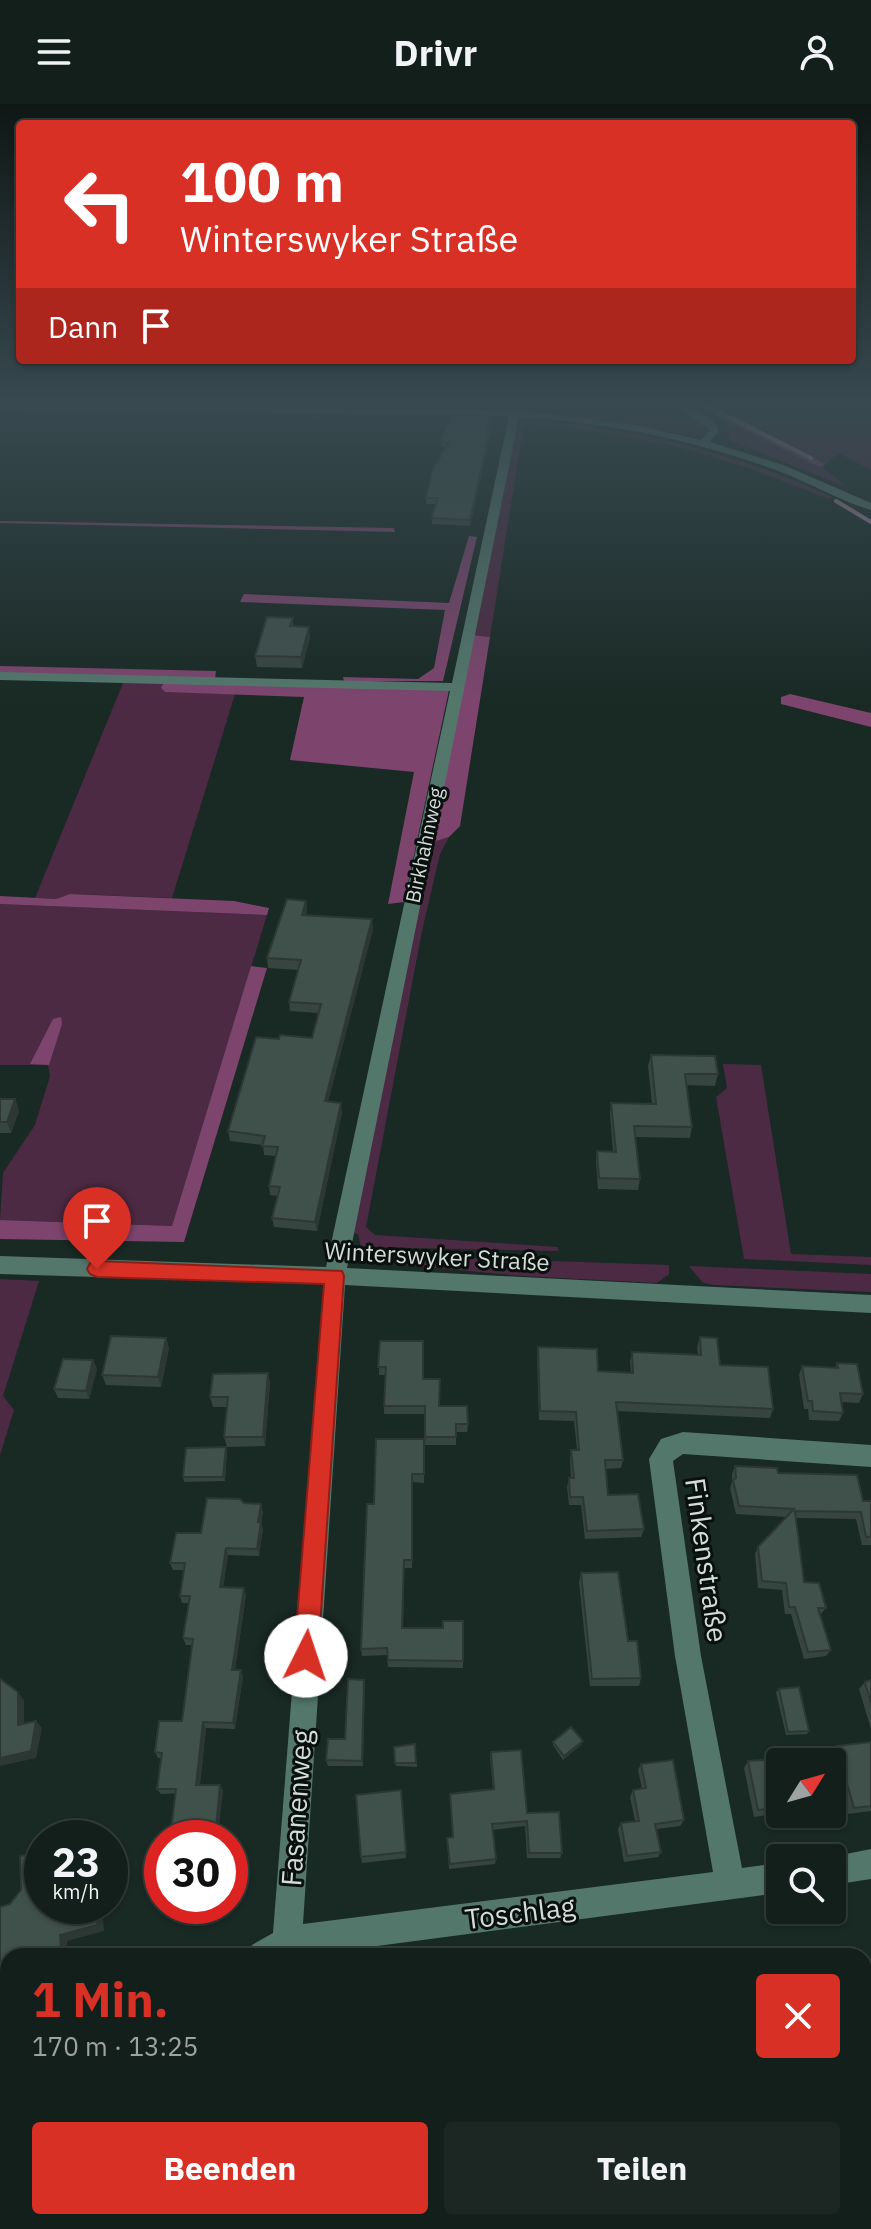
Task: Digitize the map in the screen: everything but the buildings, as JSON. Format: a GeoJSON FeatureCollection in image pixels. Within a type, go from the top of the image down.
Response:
{"type":"FeatureCollection","features":[{"type":"Feature","properties":{"kind":"street","name":"Birkhahnweg"},"geometry":{"type":"LineString","coordinates":[[335,1276],[495,505]]}},
{"type":"Feature","properties":{"kind":"street"},"geometry":{"type":"LineString","coordinates":[[0,676],[457,687]]}},
{"type":"Feature","properties":{"kind":"street","name":"Winterswyker Straße"},"geometry":{"type":"LineString","coordinates":[[0,1265],[335,1276],[871,1304]]}},
{"type":"Feature","properties":{"kind":"street","name":"Fasanenweg"},"geometry":{"type":"LineString","coordinates":[[279,1948],[335,1276]]}},
{"type":"Feature","properties":{"kind":"street","name":"Finkenstraße"},"geometry":{"type":"LineString","coordinates":[[730,1885],[688,1656],[661,1459],[669,1447],[683,1443],[871,1456]]}},
{"type":"Feature","properties":{"kind":"street"},"geometry":{"type":"LineString","coordinates":[[846,1868],[871,1864]]}},
{"type":"Feature","properties":{"kind":"street","name":"Toschlag"},"geometry":{"type":"LineString","coordinates":[[300,1948],[766,1880]]}},
{"type":"Feature","properties":{"kind":"shaded area"},"geometry":{"type":"Polygon","coordinates":[[[500,505],[511,505],[490,637],[473,635],[500,505]]]}},
{"type":"Feature","properties":{"kind":"shaded area"},"geometry":{"type":"Polygon","coordinates":[[[0,523],[394,528],[395,532],[0,523]]]}},
{"type":"Feature","properties":{"kind":"shaded area"},"geometry":{"type":"Polygon","coordinates":[[[469,536],[477,537],[443,681],[344,681],[343,677],[418,679],[434,668],[445,610],[240,602],[244,594],[449,603],[469,536]]]}},
{"type":"Feature","properties":{"kind":"shaded area"},"geometry":{"type":"Polygon","coordinates":[[[473,635],[490,637],[460,826],[449,837],[430,843],[473,635]]]}},
{"type":"Feature","properties":{"kind":"shaded area"},"geometry":{"type":"Polygon","coordinates":[[[0,666],[216,671],[215,679],[0,673],[0,666]]]}},
{"type":"Feature","properties":{"kind":"shaded area"},"geometry":{"type":"Polygon","coordinates":[[[164,681],[161,688],[165,692],[235,694],[172,898],[70,894],[56,899],[35,898],[123,683],[164,681]]]}},
{"type":"Feature","properties":{"kind":"shaded area"},"geometry":{"type":"Polygon","coordinates":[[[164,681],[449,690],[404,902],[388,904],[414,772],[290,760],[304,697],[165,692],[161,688],[164,681]]]}},
{"type":"Feature","properties":{"kind":"shaded area"},"geometry":{"type":"Polygon","coordinates":[[[790,694],[871,713],[871,727],[781,704],[781,697],[790,694]]]}},
{"type":"Feature","properties":{"kind":"shaded area"},"geometry":{"type":"Polygon","coordinates":[[[449,837],[440,854],[422,931],[366,1227],[375,1235],[558,1247],[558,1251],[361,1247],[358,1234],[349,1233],[429,843],[449,837]]]}},
{"type":"Feature","properties":{"kind":"shaded area"},"geometry":{"type":"Polygon","coordinates":[[[70,894],[234,901],[269,908],[267,915],[0,904],[0,896],[56,899],[70,894]]]}},
{"type":"Feature","properties":{"kind":"shaded area"},"geometry":{"type":"Polygon","coordinates":[[[0,904],[267,915],[172,1226],[0,1220],[3,1173],[35,1125],[50,1076],[48,1065],[0,1065],[0,904]]]}},
{"type":"Feature","properties":{"kind":"shaded area"},"geometry":{"type":"Polygon","coordinates":[[[251,966],[267,968],[184,1242],[0,1239],[0,1220],[172,1226],[251,966]]]}},
{"type":"Feature","properties":{"kind":"shaded area"},"geometry":{"type":"Polygon","coordinates":[[[61,1017],[62,1024],[49,1065],[30,1064],[53,1019],[61,1017]]]}},
{"type":"Feature","properties":{"kind":"shaded area"},"geometry":{"type":"Polygon","coordinates":[[[723,1064],[761,1065],[791,1254],[871,1257],[871,1265],[744,1259],[716,1097],[727,1088],[723,1064]]]}},
{"type":"Feature","properties":{"kind":"shaded area"},"geometry":{"type":"Polygon","coordinates":[[[408,1256],[669,1265],[669,1274],[657,1283],[523,1276],[403,1265],[408,1256]]]}},
{"type":"Feature","properties":{"kind":"shaded area"},"geometry":{"type":"Polygon","coordinates":[[[689,1266],[871,1274],[871,1292],[714,1285],[703,1283],[689,1266]]]}},
{"type":"Feature","properties":{"kind":"shaded area"},"geometry":{"type":"Polygon","coordinates":[[[0,1279],[39,1281],[3,1396],[14,1410],[0,1455],[0,1279]]]}},
{"type":"Feature","properties":{"kind":"waterway"},"geometry":{"type":"LineString","coordinates":[[843,505],[871,522]]}},
{"type":"Feature","properties":{"kind":"route"},"geometry":{"type":"LineString","coordinates":[[97,1269],[335,1276],[306,1656]]}}]}
